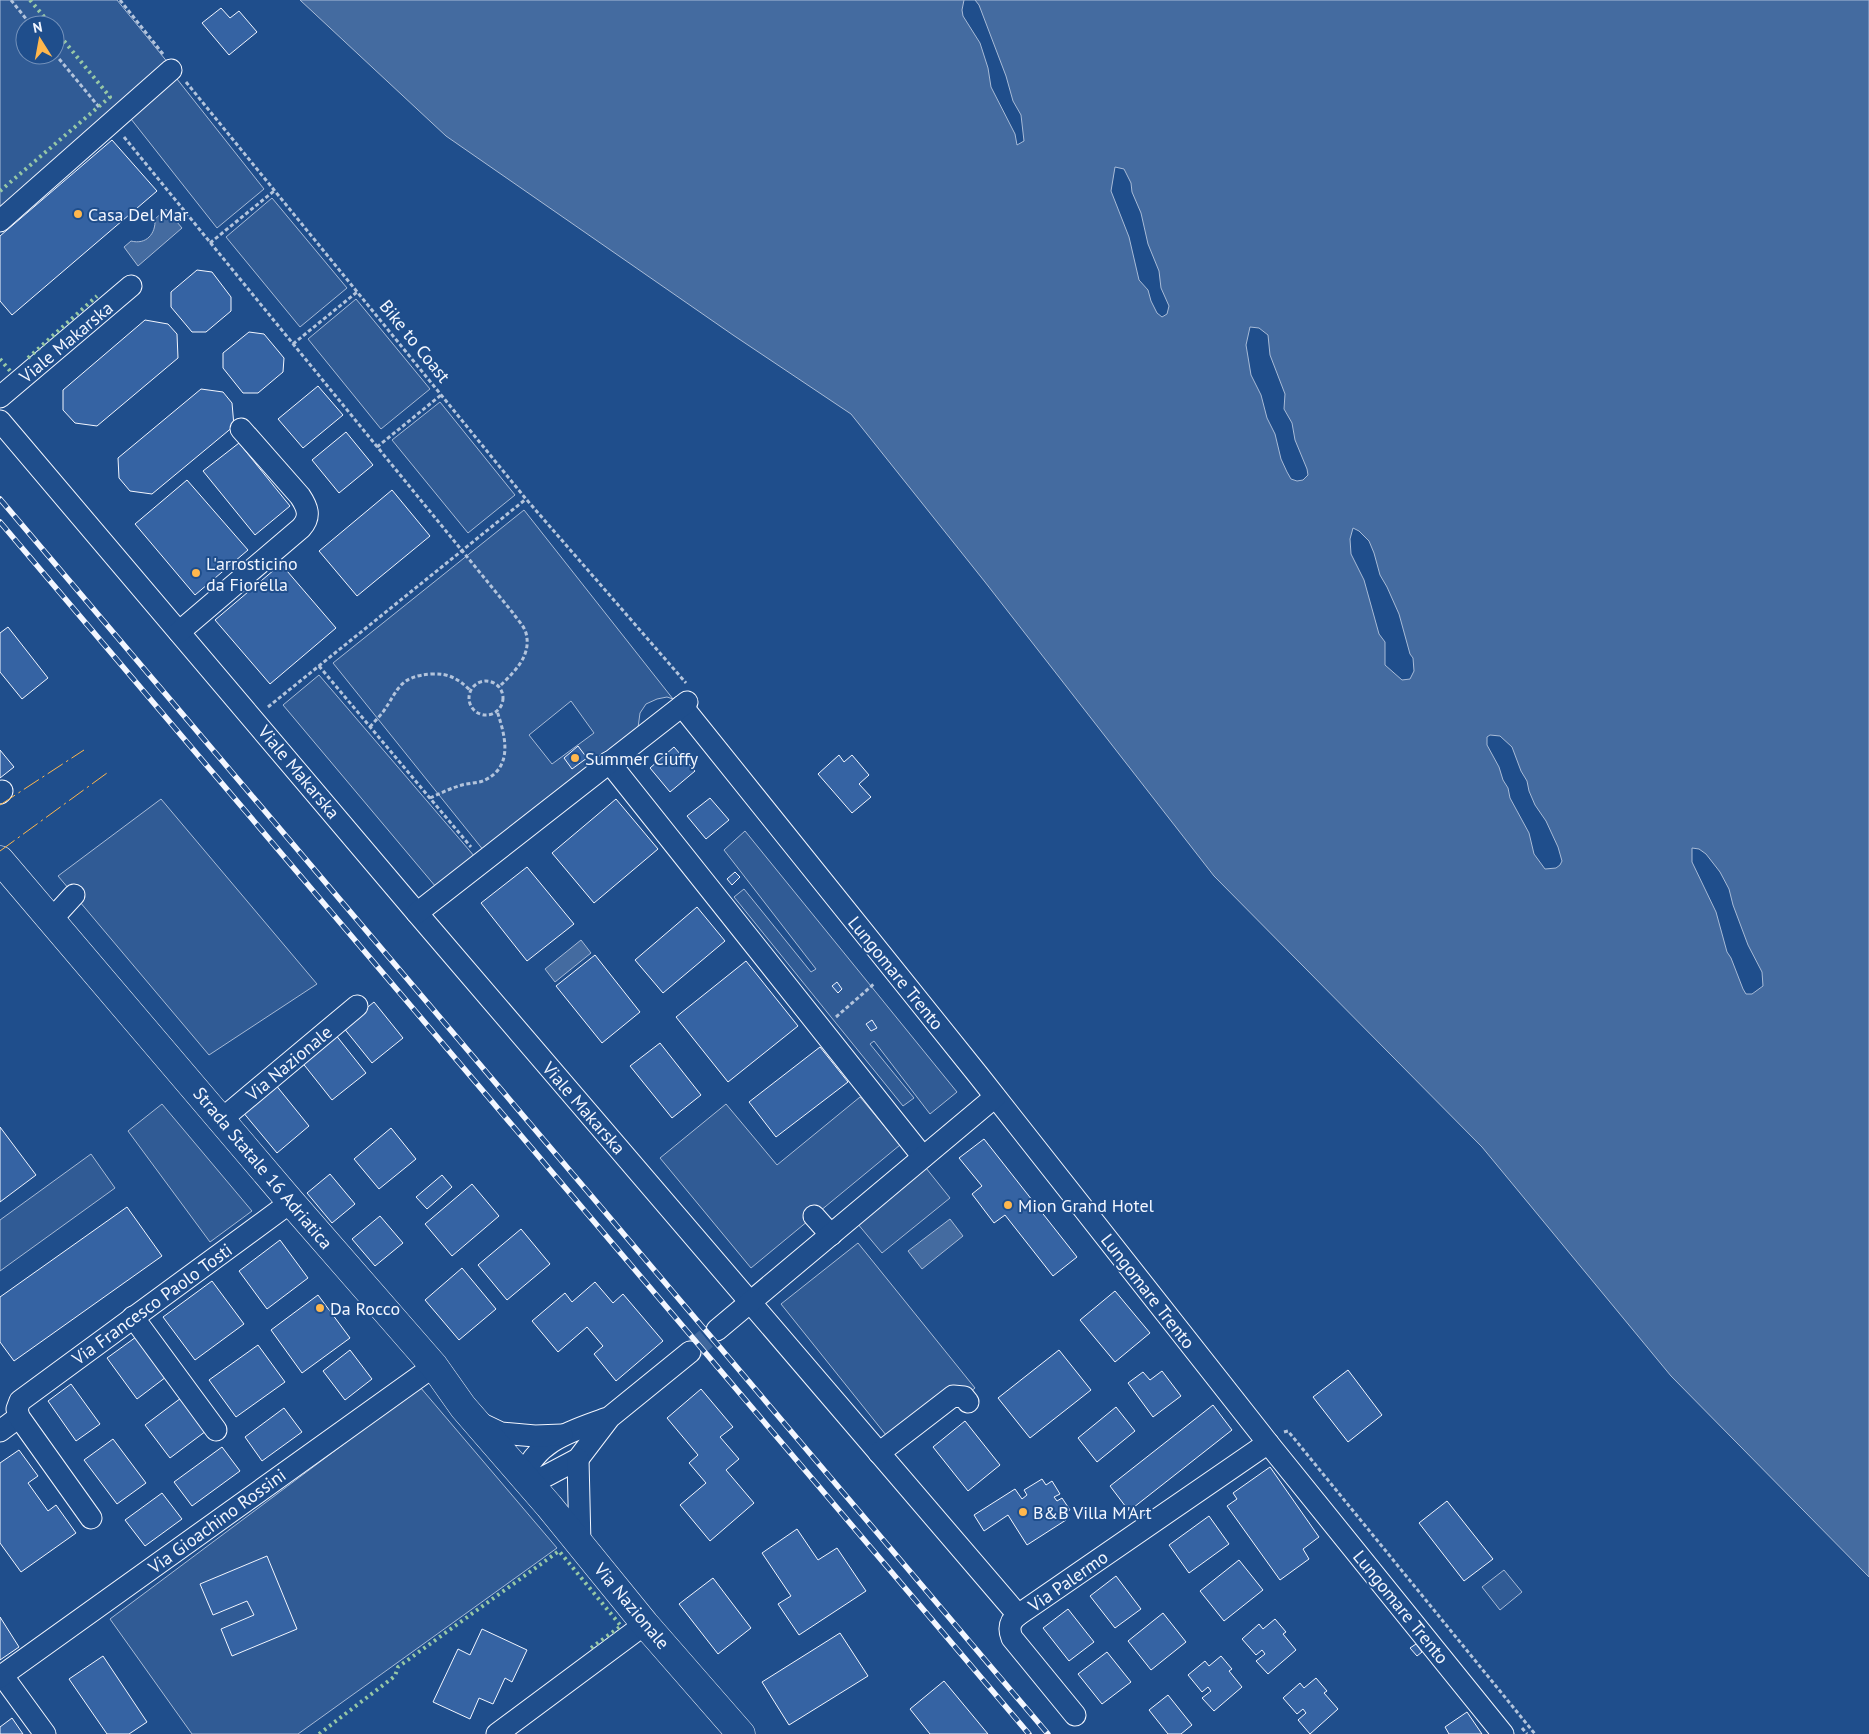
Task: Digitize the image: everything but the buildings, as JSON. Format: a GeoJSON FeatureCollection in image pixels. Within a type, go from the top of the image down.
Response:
{"type":"FeatureCollection","features":[{"type":"Feature","properties":{"kind":"main road","name":"Strada Statale 16 Adriatica"},"geometry":{"type":"LineString","coordinates":[[0,860],[291,1202],[434,1366],[475,1420],[524,1478]]}},
{"type":"Feature","properties":{"kind":"main road","name":"Via Nazionale"},"geometry":{"type":"LineString","coordinates":[[524,1478],[645,1624],[741,1734]]}},
{"type":"Feature","properties":{"kind":"street"},"geometry":{"type":"LineString","coordinates":[[0,220],[173,68]]}},
{"type":"Feature","properties":{"kind":"street","name":"Viale Makarska"},"geometry":{"type":"LineString","coordinates":[[0,397],[131,286]]}},
{"type":"Feature","properties":{"kind":"street","name":"Viale Makarska"},"geometry":{"type":"LineString","coordinates":[[0,421],[750,1303]]}},
{"type":"Feature","properties":{"kind":"street"},"geometry":{"type":"LineString","coordinates":[[179,632],[301,528],[307,518],[307,509],[300,496],[241,429]]}},
{"type":"Feature","properties":{"kind":"street"},"geometry":{"type":"LineString","coordinates":[[418,913],[610,762],[686,698]]}},
{"type":"Feature","properties":{"kind":"street","name":"Lungomare Trento"},"geometry":{"type":"LineString","coordinates":[[686,698],[995,1097],[1275,1437],[1503,1734]]}},
{"type":"Feature","properties":{"kind":"street"},"geometry":{"type":"LineString","coordinates":[[610,762],[923,1157]]}},
{"type":"Feature","properties":{"kind":"street"},"geometry":{"type":"LineString","coordinates":[[52,919],[74,895]]}},
{"type":"Feature","properties":{"kind":"street","name":"Via Nazionale"},"geometry":{"type":"LineString","coordinates":[[222,1120],[357,1006]]}},
{"type":"Feature","properties":{"kind":"street"},"geometry":{"type":"LineString","coordinates":[[717,1330],[995,1097]]}},
{"type":"Feature","properties":{"kind":"street","name":"Via Francesco Paolo Tosti"},"geometry":{"type":"LineString","coordinates":[[0,1431],[18,1413],[20,1401],[291,1202]]}},
{"type":"Feature","properties":{"kind":"street"},"geometry":{"type":"LineString","coordinates":[[814,1216],[831,1235]]}},
{"type":"Feature","properties":{"kind":"street","name":"Via Palermo"},"geometry":{"type":"LineString","coordinates":[[750,1303],[1018,1615],[1275,1437]]}},
{"type":"Feature","properties":{"kind":"street"},"geometry":{"type":"LineString","coordinates":[[133,1318],[216,1430]]}},
{"type":"Feature","properties":{"kind":"street"},"geometry":{"type":"LineString","coordinates":[[610,1417],[562,1435],[548,1444],[535,1456],[527,1467],[524,1478],[544,1477],[578,1460],[610,1417],[690,1352]]}},
{"type":"Feature","properties":{"kind":"street","name":"Via Gioachino Rossini"},"geometry":{"type":"LineString","coordinates":[[1,1676],[434,1366]]}},
{"type":"Feature","properties":{"kind":"street"},"geometry":{"type":"LineString","coordinates":[[880,1453],[953,1396],[964,1397],[968,1402]]}},
{"type":"Feature","properties":{"kind":"street"},"geometry":{"type":"LineString","coordinates":[[18,1413],[91,1518]]}},
{"type":"Feature","properties":{"kind":"street"},"geometry":{"type":"LineString","coordinates":[[475,1420],[501,1433],[535,1436],[562,1435]]}},
{"type":"Feature","properties":{"kind":"street"},"geometry":{"type":"LineString","coordinates":[[578,1460],[580,1544]]}},
{"type":"Feature","properties":{"kind":"street"},"geometry":{"type":"LineString","coordinates":[[1018,1615],[1012,1620],[1009,1627],[1012,1638],[1075,1715]]}},
{"type":"Feature","properties":{"kind":"street"},"geometry":{"type":"LineString","coordinates":[[497,1734],[645,1624]]}},
{"type":"Feature","properties":{"kind":"street"},"geometry":{"type":"LineString","coordinates":[[1,1676],[44,1734]]}},
{"type":"Feature","properties":{"kind":"path"},"geometry":{"type":"LineString","coordinates":[[11,0],[24,15]]}},
{"type":"Feature","properties":{"kind":"path","name":"Bike to Coast"},"geometry":{"type":"LineString","coordinates":[[120,0],[173,68],[526,499],[686,698]]}},
{"type":"Feature","properties":{"kind":"path"},"geometry":{"type":"LineString","coordinates":[[64,65],[513,613],[526,632],[526,652],[516,670],[499,687]]}},
{"type":"Feature","properties":{"kind":"path"},"geometry":{"type":"LineString","coordinates":[[210,243],[274,191]]}},
{"type":"Feature","properties":{"kind":"path"},"geometry":{"type":"LineString","coordinates":[[294,344],[357,292]]}},
{"type":"Feature","properties":{"kind":"path"},"geometry":{"type":"LineString","coordinates":[[377,447],[441,395]]}},
{"type":"Feature","properties":{"kind":"path"},"geometry":{"type":"LineString","coordinates":[[253,718],[526,499]]}},
{"type":"Feature","properties":{"kind":"path"},"geometry":{"type":"LineString","coordinates":[[319,666],[483,862]]}},
{"type":"Feature","properties":{"kind":"path"},"geometry":{"type":"LineString","coordinates":[[370,727],[383,713],[394,693],[408,679],[423,675],[441,674],[456,678],[470,690]]}},
{"type":"Feature","properties":{"kind":"path"},"geometry":{"type":"LineString","coordinates":[[490,681],[499,687],[503,697],[501,707],[497,711],[486,715],[475,711],[468,701],[470,690],[478,682],[490,681]]}},
{"type":"Feature","properties":{"kind":"path"},"geometry":{"type":"LineString","coordinates":[[430,798],[445,790],[485,780],[496,772],[504,760],[506,744],[497,711]]}},
{"type":"Feature","properties":{"kind":"path"},"geometry":{"type":"LineString","coordinates":[[833,1019],[875,984]]}},
{"type":"Feature","properties":{"kind":"path"},"geometry":{"type":"LineString","coordinates":[[1275,1437],[1288,1431],[1535,1734]]}},
{"type":"Feature","properties":{"kind":"shaded area"},"geometry":{"type":"Polygon","coordinates":[[[0,0],[117,0],[173,69],[177,79],[264,189],[217,228],[131,119],[0,215],[0,0]]]}},
{"type":"Feature","properties":{"kind":"shaded area"},"geometry":{"type":"Polygon","coordinates":[[[300,0],[1869,0],[1869,1577],[1671,1376],[1482,1147],[1214,876],[985,582],[851,414],[733,335],[446,136],[300,0]]]}},
{"type":"Feature","properties":{"kind":"shaded area"},"geometry":{"type":"Polygon","coordinates":[[[272,198],[347,288],[300,327],[226,237],[272,198]]]}},
{"type":"Feature","properties":{"kind":"shaded area"},"geometry":{"type":"Polygon","coordinates":[[[166,209],[182,228],[138,266],[124,247],[131,241],[141,241],[149,237],[154,229],[155,219],[166,209]]]}},
{"type":"Feature","properties":{"kind":"shaded area"},"geometry":{"type":"Polygon","coordinates":[[[356,299],[430,389],[381,429],[308,339],[356,299]]]}},
{"type":"Feature","properties":{"kind":"shaded area"},"geometry":{"type":"Polygon","coordinates":[[[440,402],[515,495],[468,533],[392,440],[440,402]]]}},
{"type":"Feature","properties":{"kind":"shaded area"},"geometry":{"type":"Polygon","coordinates":[[[524,510],[673,699],[667,697],[646,704],[640,713],[637,735],[484,851],[333,663],[524,510]],[[571,701],[529,735],[552,764],[594,733],[571,701]]]}},
{"type":"Feature","properties":{"kind":"shaded area"},"geometry":{"type":"Polygon","coordinates":[[[319,675],[475,857],[436,887],[283,705],[319,675]]]}},
{"type":"Feature","properties":{"kind":"shaded area"},"geometry":{"type":"Polygon","coordinates":[[[161,799],[317,984],[209,1055],[58,876],[161,799]]]}},
{"type":"Feature","properties":{"kind":"shaded area"},"geometry":{"type":"Polygon","coordinates":[[[745,831],[957,1092],[930,1114],[874,1041],[870,1044],[914,1098],[903,1106],[734,897],[744,889],[811,972],[816,969],[724,850],[745,831]]]}},
{"type":"Feature","properties":{"kind":"shaded area"},"geometry":{"type":"Polygon","coordinates":[[[581,940],[591,953],[555,982],[545,969],[581,940]]]}},
{"type":"Feature","properties":{"kind":"shaded area"},"geometry":{"type":"Polygon","coordinates":[[[860,1097],[900,1145],[751,1268],[660,1158],[726,1104],[777,1165],[860,1097]]]}},
{"type":"Feature","properties":{"kind":"shaded area"},"geometry":{"type":"Polygon","coordinates":[[[162,1104],[252,1211],[210,1242],[128,1131],[162,1104]]]}},
{"type":"Feature","properties":{"kind":"shaded area"},"geometry":{"type":"Polygon","coordinates":[[[91,1154],[115,1188],[0,1271],[0,1220],[91,1154]]]}},
{"type":"Feature","properties":{"kind":"shaded area"},"geometry":{"type":"Polygon","coordinates":[[[926,1168],[950,1198],[882,1253],[857,1223],[926,1168]]]}},
{"type":"Feature","properties":{"kind":"shaded area"},"geometry":{"type":"Polygon","coordinates":[[[950,1219],[963,1236],[922,1269],[908,1251],[950,1219]]]}},
{"type":"Feature","properties":{"kind":"shaded area"},"geometry":{"type":"Polygon","coordinates":[[[858,1243],[975,1388],[898,1450],[781,1304],[858,1243]]]}},
{"type":"Feature","properties":{"kind":"shaded area"},"geometry":{"type":"Polygon","coordinates":[[[420,1387],[557,1548],[298,1734],[192,1734],[110,1619],[420,1387]]]}},
{"type":"Feature","properties":{"kind":"shaded area"},"geometry":{"type":"Polygon","coordinates":[[[1504,1570],[1522,1592],[1500,1610],[1482,1587],[1504,1570]]]}},
{"type":"Feature","properties":{"kind":"pier"},"geometry":{"type":"Polygon","coordinates":[[[964,0],[975,0],[979,5],[1006,76],[1013,101],[1021,115],[1024,141],[1017,145],[1015,134],[991,87],[988,68],[980,43],[963,16],[964,0]]]}},
{"type":"Feature","properties":{"kind":"pier"},"geometry":{"type":"Polygon","coordinates":[[[1115,167],[1124,169],[1141,213],[1148,244],[1159,271],[1161,288],[1169,306],[1167,314],[1162,317],[1157,313],[1148,290],[1139,280],[1129,237],[1111,191],[1115,167]]]}},
{"type":"Feature","properties":{"kind":"pier"},"geometry":{"type":"Polygon","coordinates":[[[1250,327],[1259,328],[1268,335],[1270,355],[1285,394],[1284,409],[1292,423],[1295,440],[1307,469],[1308,475],[1303,480],[1291,479],[1287,472],[1281,459],[1275,434],[1267,418],[1261,395],[1251,375],[1246,345],[1250,327]]]}},
{"type":"Feature","properties":{"kind":"pier"},"geometry":{"type":"Polygon","coordinates":[[[1353,528],[1369,541],[1380,575],[1399,614],[1410,654],[1413,658],[1414,671],[1410,679],[1402,680],[1385,665],[1385,642],[1379,634],[1364,580],[1351,554],[1350,539],[1353,528]]]}},
{"type":"Feature","properties":{"kind":"pier"},"geometry":{"type":"Polygon","coordinates":[[[1490,735],[1500,736],[1512,747],[1535,805],[1546,821],[1558,847],[1562,861],[1556,868],[1545,869],[1534,854],[1529,833],[1510,798],[1499,767],[1487,745],[1487,737],[1490,735]]]}},
{"type":"Feature","properties":{"kind":"pier"},"geometry":{"type":"Polygon","coordinates":[[[1692,848],[1699,849],[1706,854],[1720,872],[1729,889],[1748,945],[1762,972],[1763,986],[1752,994],[1746,994],[1743,989],[1727,952],[1716,912],[1692,862],[1692,848]]]}},
{"type":"Feature","properties":{"kind":"tunnel"},"geometry":{"type":"LineString","coordinates":[[690,1352],[717,1330]]}},
{"type":"Feature","properties":{"kind":"railway"},"geometry":{"type":"LineString","coordinates":[[0,499],[1048,1734]]}},
{"type":"Feature","properties":{"kind":"railway"},"geometry":{"type":"LineString","coordinates":[[0,522],[1029,1734]]}},
{"type":"Feature","properties":{"kind":"hedge"},"geometry":{"type":"LineString","coordinates":[[30,0],[43,15]]}},
{"type":"Feature","properties":{"kind":"hedge"},"geometry":{"type":"LineString","coordinates":[[0,191],[110,97],[65,42]]}},
{"type":"Feature","properties":{"kind":"hedge"},"geometry":{"type":"LineString","coordinates":[[28,358],[97,296]]}},
{"type":"Feature","properties":{"kind":"hedge"},"geometry":{"type":"LineString","coordinates":[[0,359],[11,372]]}},
{"type":"Feature","properties":{"kind":"hedge"},"geometry":{"type":"LineString","coordinates":[[319,1734],[395,1676],[398,1667],[559,1551],[621,1626],[591,1648]]}},
{"type":"Feature","properties":{"kind":"power"},"geometry":{"type":"LineString","coordinates":[[0,805],[84,750]]}},
{"type":"Feature","properties":{"kind":"power"},"geometry":{"type":"LineString","coordinates":[[0,851],[107,773]]}},
{"type":"Feature","properties":{"kind":"place","name":"Casa Del Mar"},"geometry":{"type":"Point","coordinates":[78,214]}},
{"type":"Feature","properties":{"kind":"place","name":"L'arrosticino da Fiorella"},"geometry":{"type":"Point","coordinates":[196,573]}},
{"type":"Feature","properties":{"kind":"place","name":"Summer Ciuffy"},"geometry":{"type":"Point","coordinates":[575,758]}},
{"type":"Feature","properties":{"kind":"place","name":"Mion Grand Hotel"},"geometry":{"type":"Point","coordinates":[1008,1205]}},
{"type":"Feature","properties":{"kind":"place","name":"Da Rocco"},"geometry":{"type":"Point","coordinates":[320,1308]}},
{"type":"Feature","properties":{"kind":"place","name":"B&B Villa M'Art"},"geometry":{"type":"Point","coordinates":[1023,1512]}}]}
